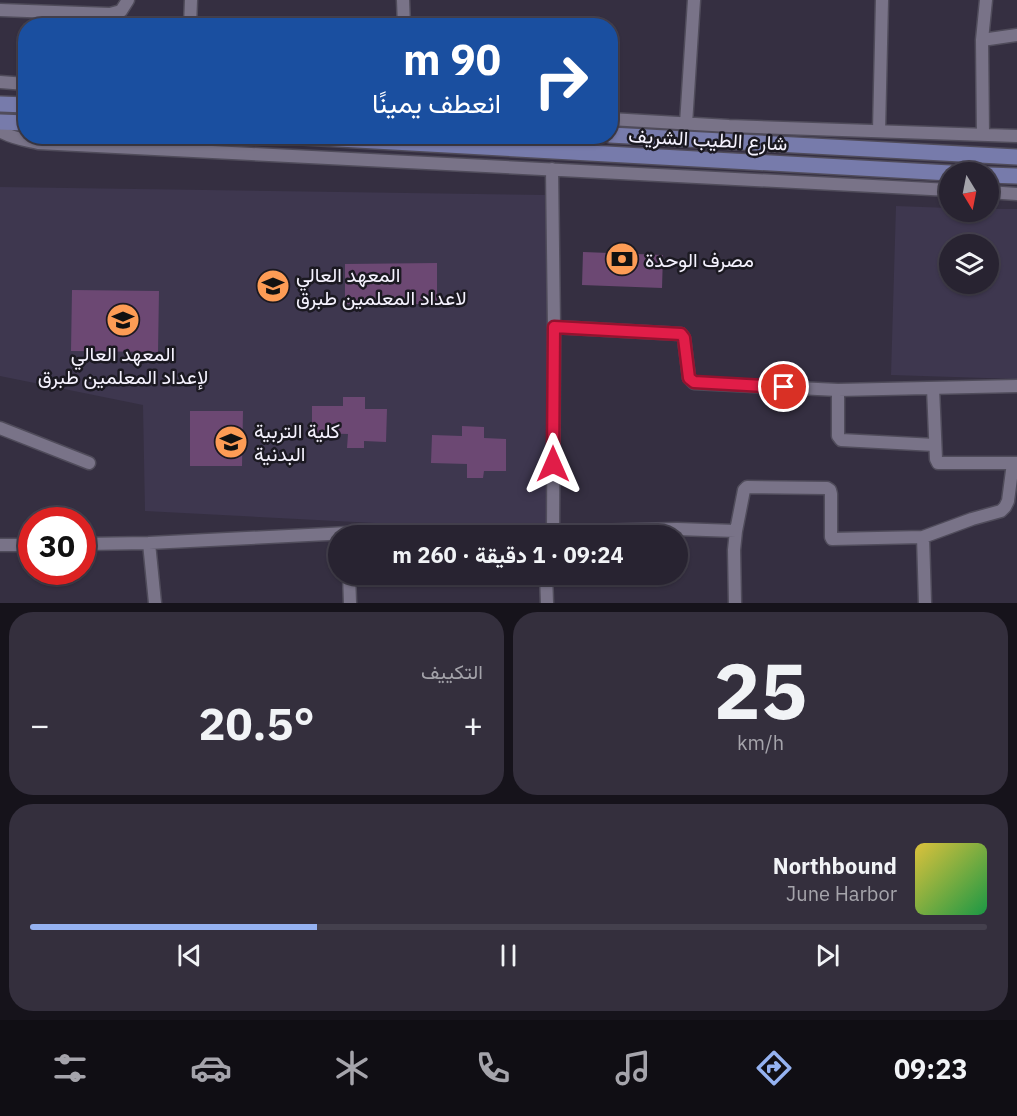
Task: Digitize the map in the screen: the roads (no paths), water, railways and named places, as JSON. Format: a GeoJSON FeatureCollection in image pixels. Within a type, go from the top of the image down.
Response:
{"type":"FeatureCollection","features":[{"type":"Feature","properties":{"kind":"main road"},"geometry":{"type":"LineString","coordinates":[[0,104],[18,105]]}},
{"type":"Feature","properties":{"kind":"main road"},"geometry":{"type":"LineString","coordinates":[[0,122],[18,123]]}},
{"type":"Feature","properties":{"kind":"main road","name":"شارع الطيب الشريف"},"geometry":{"type":"LineString","coordinates":[[618,135],[1017,157]]}},
{"type":"Feature","properties":{"kind":"main road","name":"شارع الطيب الشريف"},"geometry":{"type":"LineString","coordinates":[[429,144],[939,172]]}},
{"type":"Feature","properties":{"kind":"main road"},"geometry":{"type":"LineString","coordinates":[[999,175],[1017,176]]}},
{"type":"Feature","properties":{"kind":"street"},"geometry":{"type":"LineString","coordinates":[[0,10],[53,5],[114,14],[121,11],[128,0]]}},
{"type":"Feature","properties":{"kind":"street"},"geometry":{"type":"LineString","coordinates":[[190,18],[191,0]]}},
{"type":"Feature","properties":{"kind":"street"},"geometry":{"type":"LineString","coordinates":[[402,0],[403,18]]}},
{"type":"Feature","properties":{"kind":"street"},"geometry":{"type":"LineString","coordinates":[[686,124],[694,0]]}},
{"type":"Feature","properties":{"kind":"street"},"geometry":{"type":"LineString","coordinates":[[879,131],[882,0]]}},
{"type":"Feature","properties":{"kind":"street"},"geometry":{"type":"LineString","coordinates":[[983,135],[982,40],[986,0]]}},
{"type":"Feature","properties":{"kind":"street"},"geometry":{"type":"LineString","coordinates":[[982,40],[1017,35]]}},
{"type":"Feature","properties":{"kind":"street"},"geometry":{"type":"LineString","coordinates":[[0,82],[18,83]]}},
{"type":"Feature","properties":{"kind":"street"},"geometry":{"type":"LineString","coordinates":[[618,120],[1017,136]]}},
{"type":"Feature","properties":{"kind":"street"},"geometry":{"type":"LineString","coordinates":[[0,131],[18,139]]}},
{"type":"Feature","properties":{"kind":"street"},"geometry":{"type":"LineString","coordinates":[[58,144],[939,189]]}},
{"type":"Feature","properties":{"kind":"street"},"geometry":{"type":"LineString","coordinates":[[548,525],[554,327],[552,169]]}},
{"type":"Feature","properties":{"kind":"street"},"geometry":{"type":"LineString","coordinates":[[999,193],[1017,194]]}},
{"type":"Feature","properties":{"kind":"street"},"geometry":{"type":"LineString","coordinates":[[554,327],[681,334],[684,338],[689,378],[694,382],[838,390],[1017,386]]}},
{"type":"Feature","properties":{"kind":"street"},"geometry":{"type":"LineString","coordinates":[[735,603],[734,550],[744,490],[747,487],[827,488],[831,495],[832,539],[923,537],[1001,511],[1005,507],[1015,463],[940,464],[936,459],[933,388]]}},
{"type":"Feature","properties":{"kind":"street"},"geometry":{"type":"LineString","coordinates":[[838,390],[838,436],[841,440],[935,445]]}},
{"type":"Feature","properties":{"kind":"street"},"geometry":{"type":"LineString","coordinates":[[0,429],[89,463]]}},
{"type":"Feature","properties":{"kind":"street"},"geometry":{"type":"LineString","coordinates":[[688,529],[736,531]]}},
{"type":"Feature","properties":{"kind":"street"},"geometry":{"type":"LineString","coordinates":[[96,544],[328,535]]}},
{"type":"Feature","properties":{"kind":"street"},"geometry":{"type":"LineString","coordinates":[[923,537],[926,603]]}},
{"type":"Feature","properties":{"kind":"street"},"geometry":{"type":"LineString","coordinates":[[149,543],[155,603]]}},
{"type":"Feature","properties":{"kind":"street"},"geometry":{"type":"LineString","coordinates":[[0,545],[18,545]]}},
{"type":"Feature","properties":{"kind":"street"},"geometry":{"type":"LineString","coordinates":[[349,585],[350,603]]}},
{"type":"Feature","properties":{"kind":"street"},"geometry":{"type":"LineString","coordinates":[[546,585],[547,603]]}},
{"type":"Feature","properties":{"kind":"place","name":"مصرف الوحدة"},"geometry":{"type":"Point","coordinates":[622,259]}},
{"type":"Feature","properties":{"kind":"place","name":"المعهد العالي لاعداد المعلمين طبرق"},"geometry":{"type":"Point","coordinates":[273,286]}},
{"type":"Feature","properties":{"kind":"place","name":"المعهد العالي لإعداد المعلمين طبرق"},"geometry":{"type":"Point","coordinates":[123,320]}},
{"type":"Feature","properties":{"kind":"place","name":"كلية التربية البدنية"},"geometry":{"type":"Point","coordinates":[231,442]}}]}
